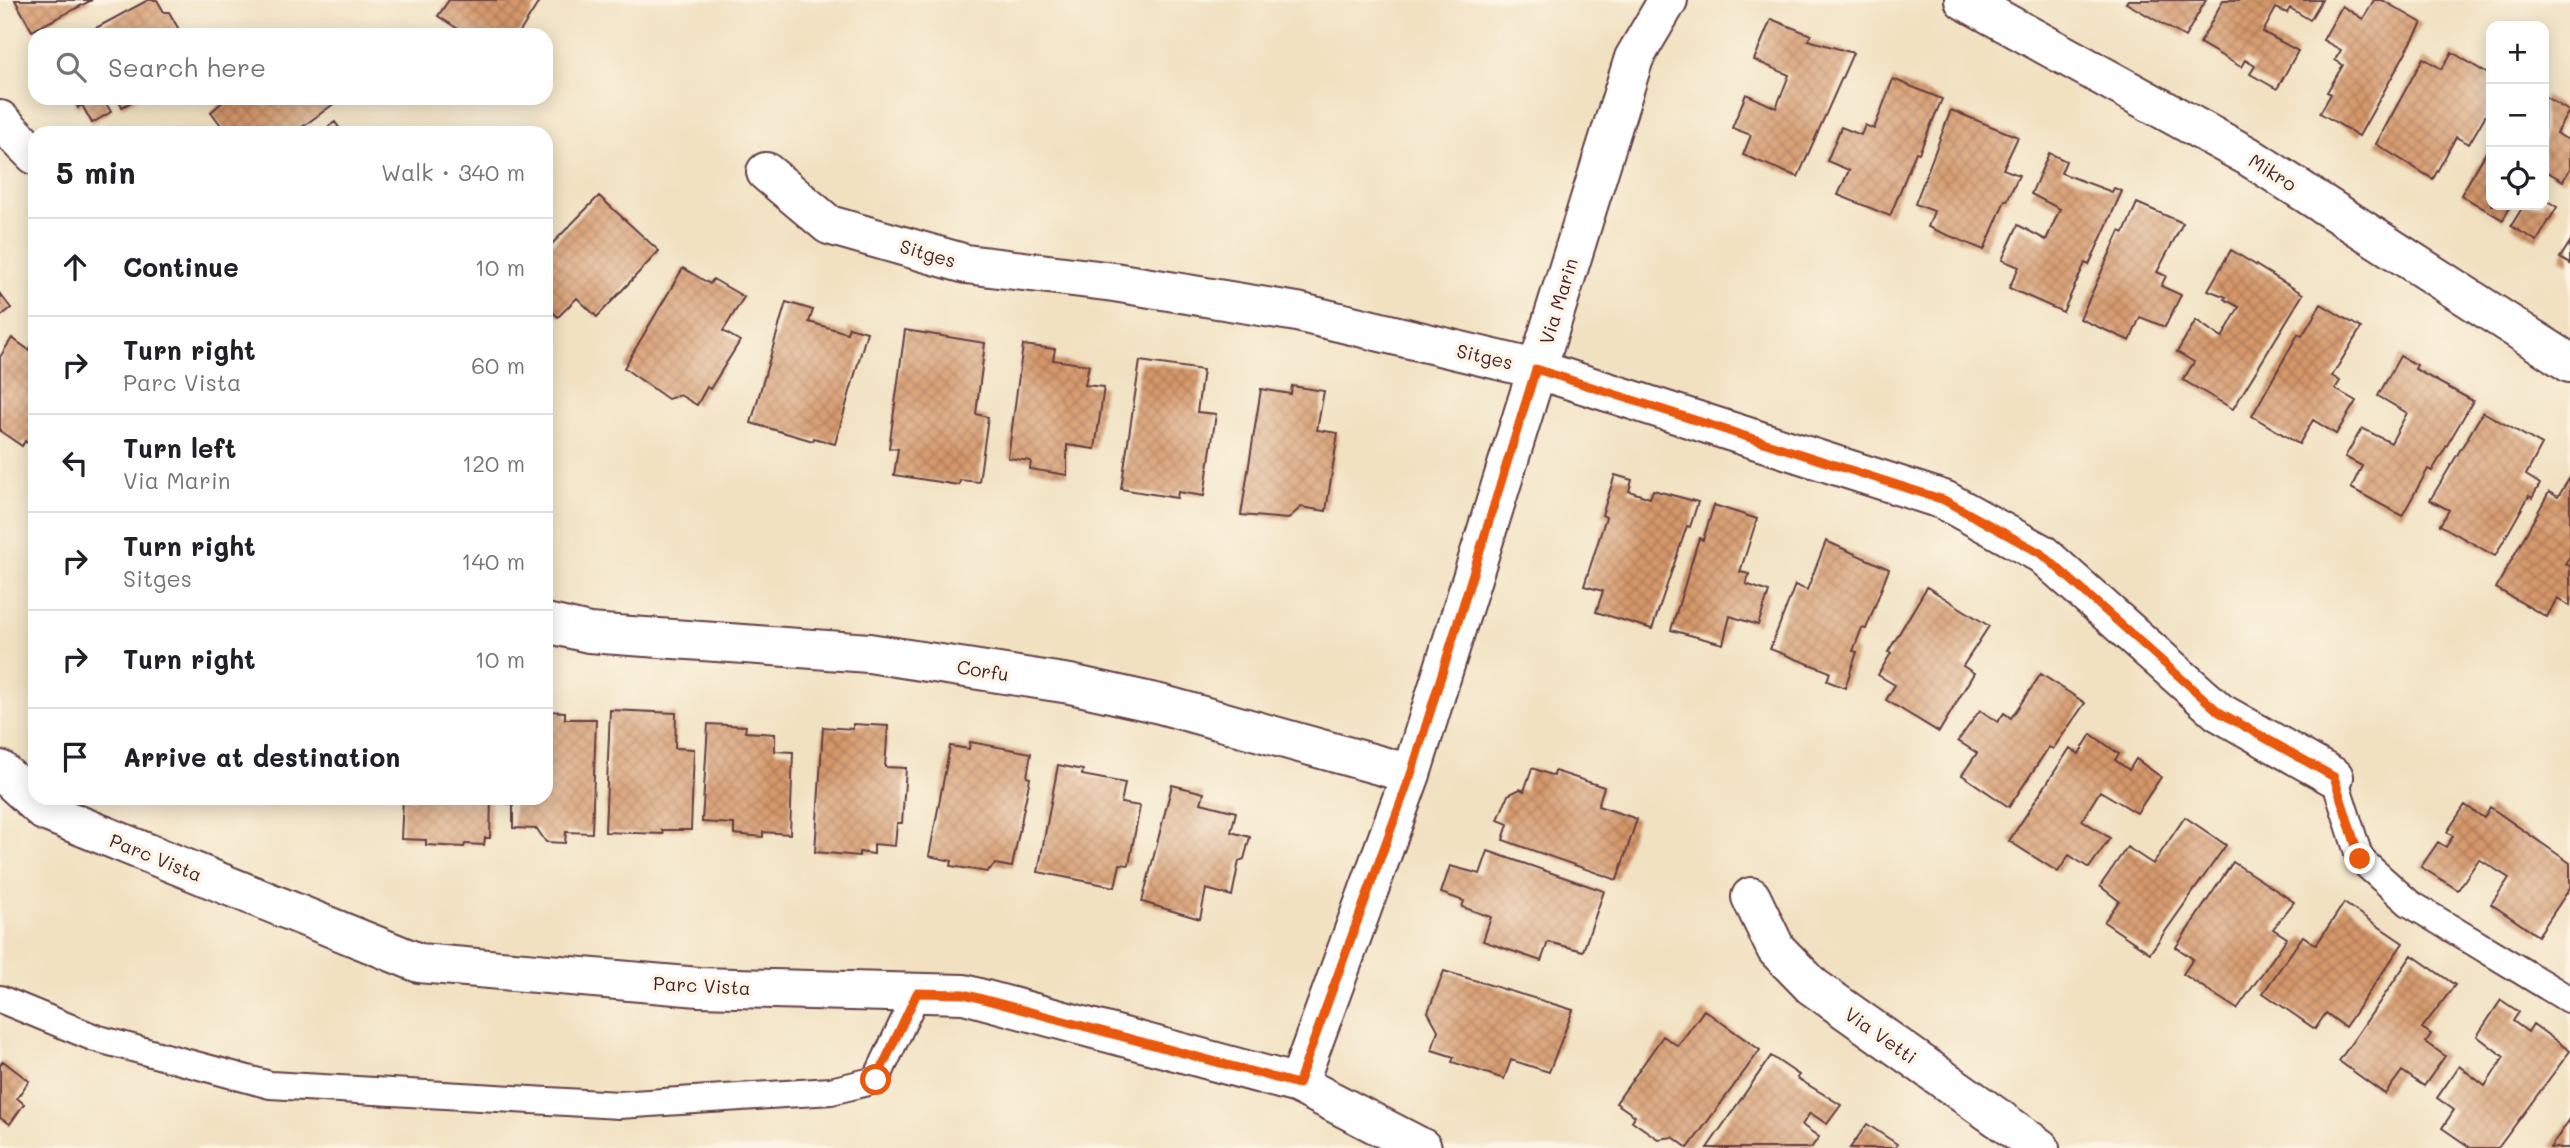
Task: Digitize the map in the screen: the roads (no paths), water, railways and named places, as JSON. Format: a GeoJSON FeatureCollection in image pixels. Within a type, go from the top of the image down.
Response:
{"type":"FeatureCollection","features":[{"type":"Feature","properties":{"kind":"street","name":"Via Marin"},"geometry":{"type":"LineString","coordinates":[[1298,1084],[1411,774],[1634,58],[1668,0]]}},
{"type":"Feature","properties":{"kind":"street","name":"Mikro"},"geometry":{"type":"LineString","coordinates":[[1964,0],[2248,156],[2570,363]]}},
{"type":"Feature","properties":{"kind":"street"},"geometry":{"type":"LineString","coordinates":[[0,120],[28,148]]}},
{"type":"Feature","properties":{"kind":"street","name":"Sitges"},"geometry":{"type":"LineString","coordinates":[[766,172],[830,225],[966,264],[1114,282],[1297,312],[1536,369],[1944,500],[2042,554],[2219,712],[2334,777]]}},
{"type":"Feature","properties":{"kind":"street","name":"Corfu"},"geometry":{"type":"LineString","coordinates":[[553,625],[589,633],[869,653],[1070,684],[1160,704],[1411,774]]}},
{"type":"Feature","properties":{"kind":"street","name":"Parc Vista"},"geometry":{"type":"LineString","coordinates":[[0,770],[28,796]]}},
{"type":"Feature","properties":{"kind":"street","name":"Parc Vista"},"geometry":{"type":"LineString","coordinates":[[38,805],[44,811],[419,963],[699,987],[964,994],[1298,1084],[1422,1148]]}},
{"type":"Feature","properties":{"kind":"street","name":"Via Vetti"},"geometry":{"type":"LineString","coordinates":[[1751,897],[1776,949],[1812,986],[2040,1148]]}},
{"type":"Feature","properties":{"kind":"lane"},"geometry":{"type":"LineString","coordinates":[[2334,777],[2360,859],[2409,903],[2568,999]]}},
{"type":"Feature","properties":{"kind":"lane"},"geometry":{"type":"LineString","coordinates":[[0,999],[95,1038],[270,1085],[619,1105],[831,1091],[876,1080],[917,993]]}}]}
